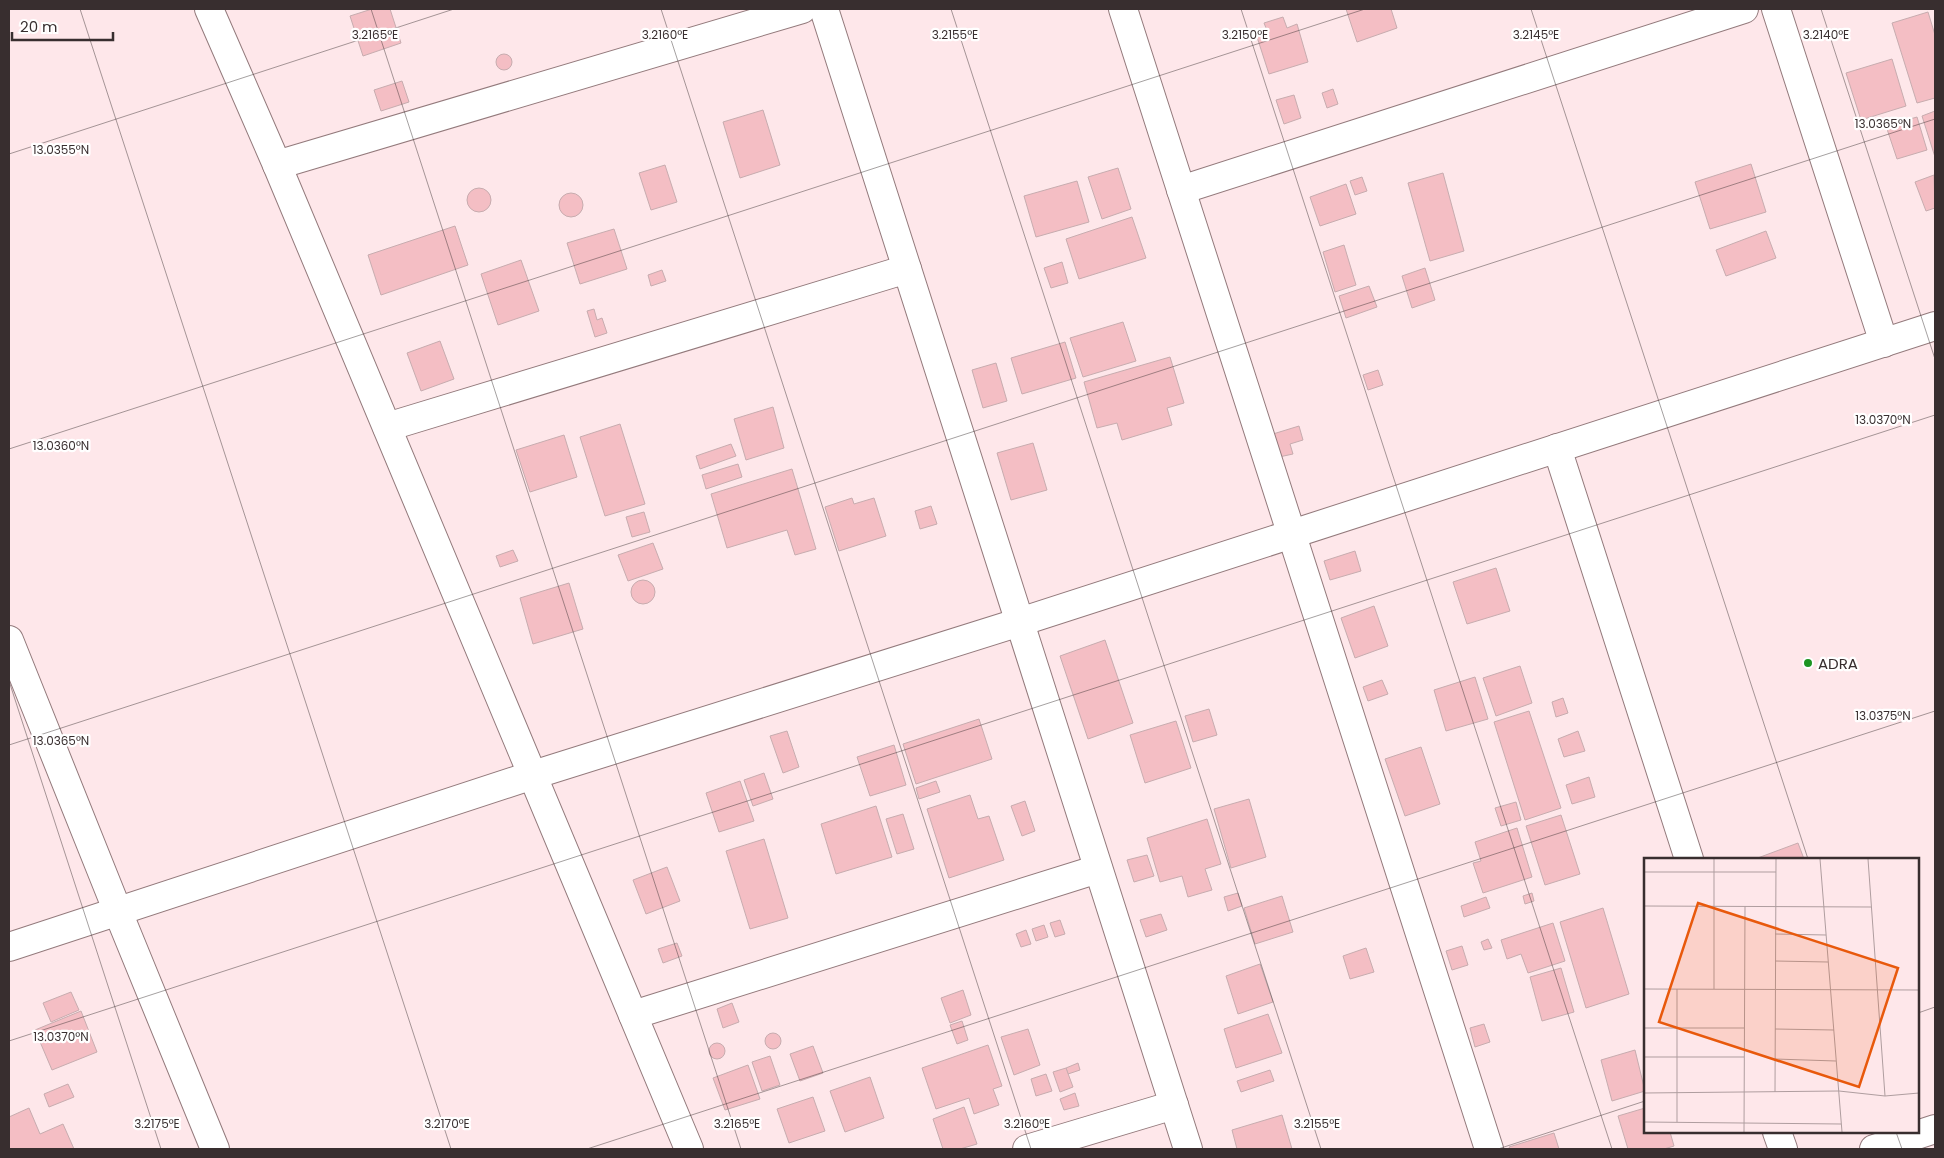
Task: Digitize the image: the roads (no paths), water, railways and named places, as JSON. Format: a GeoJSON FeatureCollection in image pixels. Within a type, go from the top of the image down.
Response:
{"type":"FeatureCollection","features":[{"type":"Feature","properties":{"kind":"street"},"geometry":{"type":"LineString","coordinates":[[210,9],[278,165],[689,1149]]}},
{"type":"Feature","properties":{"kind":"street"},"geometry":{"type":"LineString","coordinates":[[278,165],[802,9]]}},
{"type":"Feature","properties":{"kind":"street"},"geometry":{"type":"LineString","coordinates":[[824,9],[1188,1149]]}},
{"type":"Feature","properties":{"kind":"street"},"geometry":{"type":"LineString","coordinates":[[1122,9],[1489,1149]]}},
{"type":"Feature","properties":{"kind":"street"},"geometry":{"type":"LineString","coordinates":[[1181,190],[1744,9]]}},
{"type":"Feature","properties":{"kind":"street"},"geometry":{"type":"LineString","coordinates":[[1776,9],[1884,343]]}},
{"type":"Feature","properties":{"kind":"street"},"geometry":{"type":"LineString","coordinates":[[387,427],[907,269]]}},
{"type":"Feature","properties":{"kind":"street"},"geometry":{"type":"LineString","coordinates":[[9,947],[533,775],[1020,622],[1935,326]]}},
{"type":"Feature","properties":{"kind":"street"},"geometry":{"type":"LineString","coordinates":[[1557,448],[1689,858]]}},
{"type":"Feature","properties":{"kind":"street"},"geometry":{"type":"LineString","coordinates":[[9,640],[216,1149]]}},
{"type":"Feature","properties":{"kind":"street"},"geometry":{"type":"LineString","coordinates":[[633,1015],[1098,868]]}},
{"type":"Feature","properties":{"kind":"street"},"geometry":{"type":"LineString","coordinates":[[1027,1149],[1174,1105]]}},
{"type":"Feature","properties":{"kind":"street"},"geometry":{"type":"LineString","coordinates":[[1874,1149],[1935,1130]]}},
{"type":"Feature","properties":{"kind":"street"},"geometry":{"type":"LineString","coordinates":[[1777,1133],[1783,1149]]}},
{"type":"Feature","properties":{"kind":"place","name":"ADRA"},"geometry":{"type":"Point","coordinates":[1808,663]}}]}
